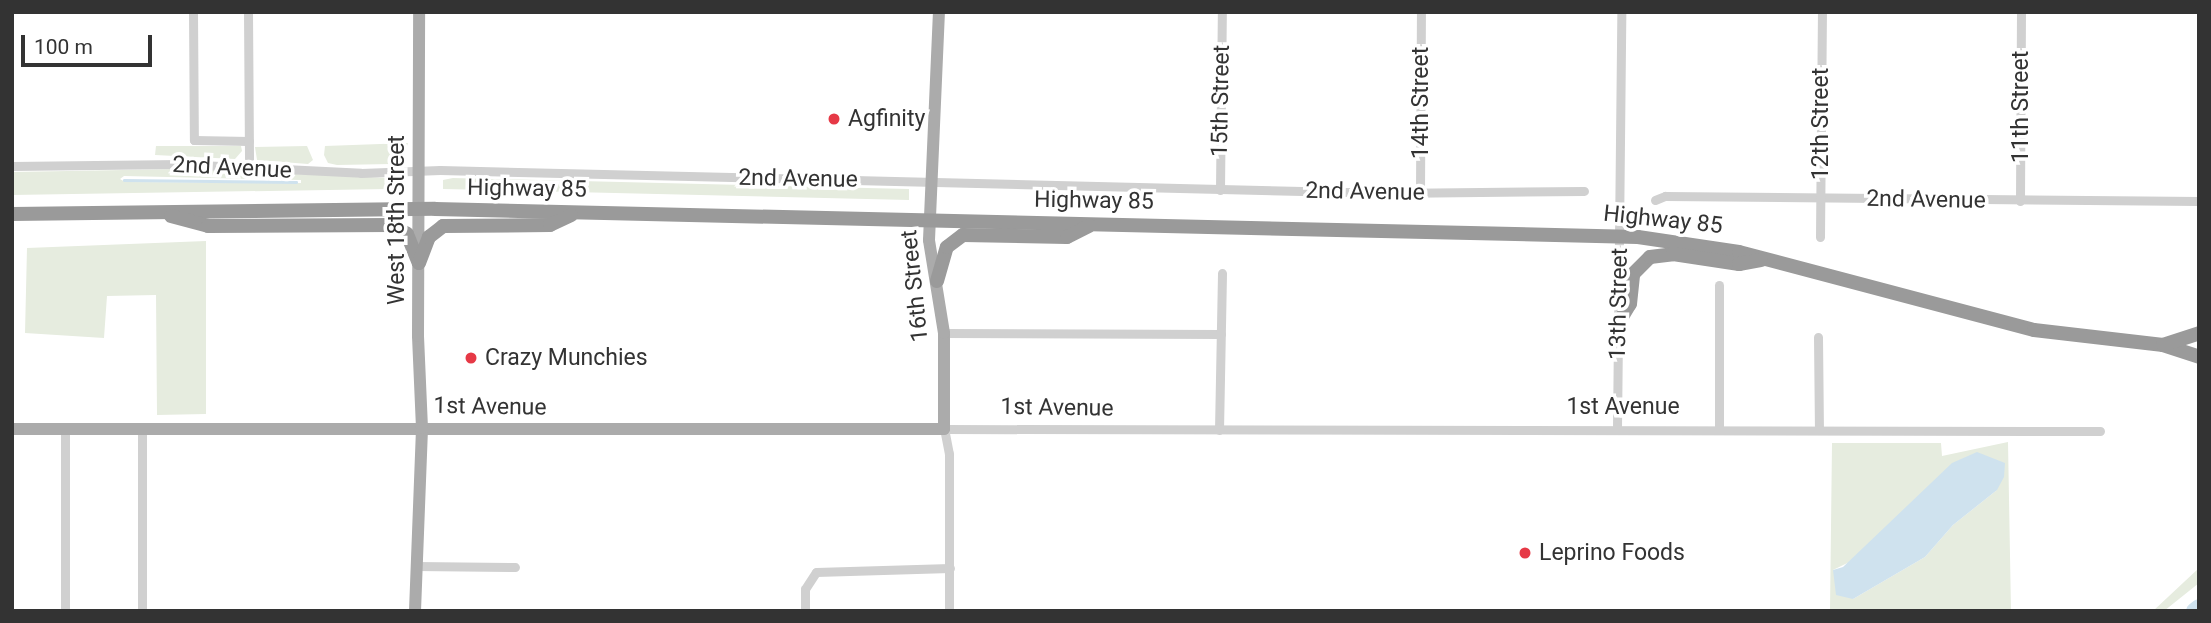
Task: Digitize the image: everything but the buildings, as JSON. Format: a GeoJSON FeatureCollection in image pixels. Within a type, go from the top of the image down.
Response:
{"type":"FeatureCollection","features":[{"type":"Feature","properties":{"kind":"highway","name":"Highway 85"},"geometry":{"type":"LineString","coordinates":[[12,214],[419,209],[1620,236],[1707,246],[1769,259],[2034,330],[2163,345],[2199,358]]}},
{"type":"Feature","properties":{"kind":"highway"},"geometry":{"type":"LineString","coordinates":[[156,212],[208,226],[391,225],[407,234],[419,263]]}},
{"type":"Feature","properties":{"kind":"highway"},"geometry":{"type":"LineString","coordinates":[[419,263],[429,237],[443,226],[550,225],[575,213]]}},
{"type":"Feature","properties":{"kind":"highway"},"geometry":{"type":"LineString","coordinates":[[937,281],[947,247],[963,235],[1067,237],[1093,224]]}},
{"type":"Feature","properties":{"kind":"highway"},"geometry":{"type":"LineString","coordinates":[[1619,321],[1630,304],[1633,274],[1650,257],[1673,254],[1739,264],[1769,259]]}},
{"type":"Feature","properties":{"kind":"highway","name":"Highway 85"},"geometry":{"type":"LineString","coordinates":[[2163,345],[2199,333]]}},
{"type":"Feature","properties":{"kind":"main road","name":"West 18th Street"},"geometry":{"type":"LineString","coordinates":[[415,611],[422,428],[418,171],[419,12]]}},
{"type":"Feature","properties":{"kind":"main road","name":"16th Street"},"geometry":{"type":"LineString","coordinates":[[939,12],[929,220],[944,333],[944,429]]}},
{"type":"Feature","properties":{"kind":"main road","name":"1st Avenue"},"geometry":{"type":"LineString","coordinates":[[12,429],[944,429]]}},
{"type":"Feature","properties":{"kind":"street"},"geometry":{"type":"LineString","coordinates":[[192,12],[194,140],[249,141]]}},
{"type":"Feature","properties":{"kind":"street"},"geometry":{"type":"LineString","coordinates":[[248,12],[249,168]]}},
{"type":"Feature","properties":{"kind":"street","name":"15th Street"},"geometry":{"type":"LineString","coordinates":[[1220,190],[1222,12]]}},
{"type":"Feature","properties":{"kind":"street","name":"14th Street"},"geometry":{"type":"LineString","coordinates":[[1420,193],[1421,12]]}},
{"type":"Feature","properties":{"kind":"street","name":"13th Street"},"geometry":{"type":"LineString","coordinates":[[1617,428],[1621,12]]}},
{"type":"Feature","properties":{"kind":"street","name":"12th Street"},"geometry":{"type":"LineString","coordinates":[[1820,237],[1822,12]]}},
{"type":"Feature","properties":{"kind":"street","name":"11th Street"},"geometry":{"type":"LineString","coordinates":[[2020,201],[2021,12]]}},
{"type":"Feature","properties":{"kind":"street","name":"2nd Avenue"},"geometry":{"type":"LineString","coordinates":[[12,166],[249,168],[361,173],[418,171],[1220,190],[1420,193],[1584,191]]}},
{"type":"Feature","properties":{"kind":"street","name":"2nd Avenue"},"geometry":{"type":"LineString","coordinates":[[1655,200],[1665,196],[2199,201]]}},
{"type":"Feature","properties":{"kind":"street"},"geometry":{"type":"LineString","coordinates":[[1220,430],[1222,273]]}},
{"type":"Feature","properties":{"kind":"street"},"geometry":{"type":"LineString","coordinates":[[1718,429],[1719,285]]}},
{"type":"Feature","properties":{"kind":"street"},"geometry":{"type":"LineString","coordinates":[[944,333],[1220,334]]}},
{"type":"Feature","properties":{"kind":"street"},"geometry":{"type":"LineString","coordinates":[[1818,337],[1819,429]]}},
{"type":"Feature","properties":{"kind":"street"},"geometry":{"type":"LineString","coordinates":[[142,428],[142,611]]}},
{"type":"Feature","properties":{"kind":"street","name":"1st Avenue"},"geometry":{"type":"LineString","coordinates":[[944,429],[1617,428],[2100,431]]}},
{"type":"Feature","properties":{"kind":"street"},"geometry":{"type":"LineString","coordinates":[[65,429],[65,611]]}},
{"type":"Feature","properties":{"kind":"street"},"geometry":{"type":"LineString","coordinates":[[944,429],[949,454],[949,611]]}},
{"type":"Feature","properties":{"kind":"street"},"geometry":{"type":"LineString","coordinates":[[415,566],[515,567]]}},
{"type":"Feature","properties":{"kind":"street"},"geometry":{"type":"LineString","coordinates":[[805,611],[805,590],[816,572],[950,568]]}},
{"type":"Feature","properties":{"kind":"shaded area"},"geometry":{"type":"Polygon","coordinates":[[[408,143],[402,160],[391,164],[337,165],[328,163],[324,155],[325,146],[408,143]]]}},
{"type":"Feature","properties":{"kind":"shaded area"},"geometry":{"type":"Polygon","coordinates":[[[156,146],[241,146],[242,151],[235,159],[155,155],[156,146]]]}},
{"type":"Feature","properties":{"kind":"shaded area"},"geometry":{"type":"Polygon","coordinates":[[[307,146],[313,160],[308,164],[257,160],[255,147],[307,146]]]}},
{"type":"Feature","properties":{"kind":"shaded area"},"geometry":{"type":"Polygon","coordinates":[[[180,169],[391,178],[399,183],[388,189],[12,195],[12,172],[180,169]],[[124,176],[120,179],[125,182],[301,183],[301,180],[124,176]]]}},
{"type":"Feature","properties":{"kind":"shaded area"},"geometry":{"type":"Polygon","coordinates":[[[453,178],[909,189],[909,200],[443,189],[443,180],[453,178]]]}},
{"type":"Feature","properties":{"kind":"shaded area"},"geometry":{"type":"Polygon","coordinates":[[[206,241],[206,414],[157,415],[156,295],[107,296],[104,338],[25,333],[27,248],[206,241]]]}},
{"type":"Feature","properties":{"kind":"shaded area"},"geometry":{"type":"Polygon","coordinates":[[[2008,442],[2011,611],[1830,611],[1832,443],[1941,443],[1942,456],[2008,442]],[[1997,490],[1833,570],[1853,599],[1925,557],[1953,525],[1997,490]]]}},
{"type":"Feature","properties":{"kind":"shaded area"},"geometry":{"type":"Polygon","coordinates":[[[2199,568],[2199,583],[2164,611],[2153,611],[2199,568]]]}},
{"type":"Feature","properties":{"kind":"water"},"geometry":{"type":"Polygon","coordinates":[[[1977,452],[2005,463],[2004,477],[1997,490],[1953,525],[1925,557],[1853,599],[1836,595],[1833,570],[1843,567],[1952,463],[1977,452]]]}},
{"type":"Feature","properties":{"kind":"waterway"},"geometry":{"type":"LineString","coordinates":[[124,180],[296,182]]}},
{"type":"Feature","properties":{"kind":"waterway"},"geometry":{"type":"LineString","coordinates":[[2194,611],[2199,607]]}},
{"type":"Feature","properties":{"kind":"place","name":"Agfinity"},"geometry":{"type":"Point","coordinates":[834,119]}},
{"type":"Feature","properties":{"kind":"place","name":"Crazy Munchies"},"geometry":{"type":"Point","coordinates":[471,358]}},
{"type":"Feature","properties":{"kind":"place","name":"Leprino Foods"},"geometry":{"type":"Point","coordinates":[1525,553]}}]}
